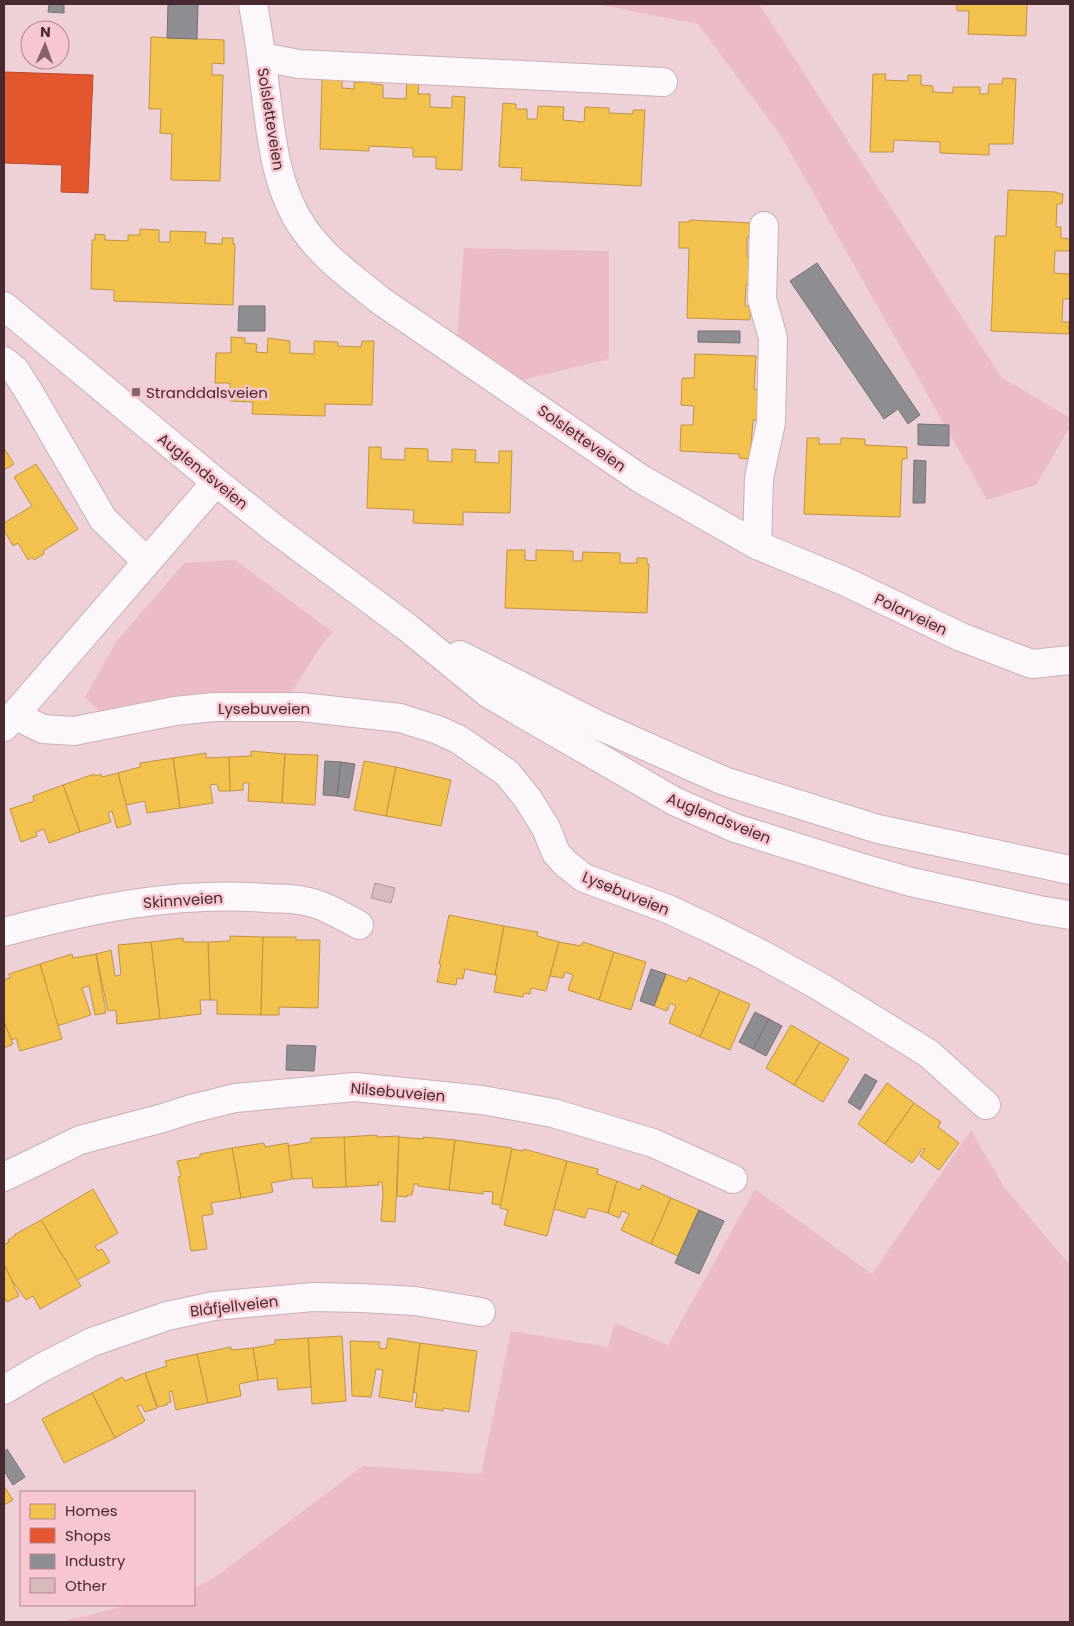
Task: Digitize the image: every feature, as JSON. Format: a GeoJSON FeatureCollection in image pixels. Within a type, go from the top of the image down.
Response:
{"type":"FeatureCollection","features":[{"type":"Feature","properties":{"kind":"street","name":"Solsletteveien"},"geometry":{"type":"LineString","coordinates":[[253,4],[277,170],[287,197],[302,227],[318,248],[347,274],[382,301],[641,479],[757,545]]}},
{"type":"Feature","properties":{"kind":"street","name":"Solsletteveien"},"geometry":{"type":"LineString","coordinates":[[262,57],[299,64],[663,82]]}},
{"type":"Feature","properties":{"kind":"street"},"geometry":{"type":"LineString","coordinates":[[757,545],[759,478],[771,423],[773,338],[762,299],[764,226]]}},
{"type":"Feature","properties":{"kind":"street","name":"Auglendsveien"},"geometry":{"type":"LineString","coordinates":[[4,306],[216,482],[275,529],[408,628],[489,694],[674,801],[735,828],[869,870],[911,882],[1070,915]]}},
{"type":"Feature","properties":{"kind":"street"},"geometry":{"type":"LineString","coordinates":[[4,360],[15,370],[30,392],[103,519],[146,562]]}},
{"type":"Feature","properties":{"kind":"street"},"geometry":{"type":"LineString","coordinates":[[9,721],[216,482]]}},
{"type":"Feature","properties":{"kind":"street","name":"Polarveien"},"geometry":{"type":"LineString","coordinates":[[757,545],[844,582],[961,637],[1032,664],[1070,660]]}},
{"type":"Feature","properties":{"kind":"street","name":"Auglendsveien"},"geometry":{"type":"LineString","coordinates":[[408,628],[598,725],[696,770],[878,829],[1070,870]]}},
{"type":"Feature","properties":{"kind":"street","name":"Lysebuveien"},"geometry":{"type":"LineString","coordinates":[[9,721],[43,728],[74,731],[175,711],[214,708],[300,707],[400,718],[438,730],[458,739],[507,774],[532,806],[546,828],[556,852],[565,863],[584,878],[660,906],[713,930],[819,986],[928,1053],[986,1104]]}},
{"type":"Feature","properties":{"kind":"street","name":"Skinnveien"},"geometry":{"type":"LineString","coordinates":[[4,932],[100,908],[150,901],[245,896],[305,901],[359,925]]}},
{"type":"Feature","properties":{"kind":"street","name":"Nilsebuveien"},"geometry":{"type":"LineString","coordinates":[[4,1177],[80,1140],[191,1109],[235,1098],[356,1087],[482,1100],[553,1113],[653,1143],[733,1178]]}},
{"type":"Feature","properties":{"kind":"street","name":"Blåfjellveien"},"geometry":{"type":"LineString","coordinates":[[4,1390],[41,1368],[92,1342],[167,1316],[214,1306],[313,1297],[361,1298],[414,1300],[481,1312]]}},
{"type":"Feature","properties":{"kind":"shaded area"},"geometry":{"type":"Polygon","coordinates":[[[596,4],[759,4],[1001,377],[1070,418],[1070,427],[1036,485],[987,500],[781,136],[698,24],[596,4]]]}},
{"type":"Feature","properties":{"kind":"shaded area"},"geometry":{"type":"Polygon","coordinates":[[[464,248],[609,251],[609,359],[522,380],[457,336],[464,248]]]}},
{"type":"Feature","properties":{"kind":"shaded area"},"geometry":{"type":"Polygon","coordinates":[[[235,560],[333,632],[322,644],[291,693],[207,692],[133,704],[100,712],[85,697],[116,642],[184,563],[235,560]]]}},
{"type":"Feature","properties":{"kind":"shaded area"},"geometry":{"type":"Polygon","coordinates":[[[971,1130],[1004,1187],[1070,1265],[1070,1622],[61,1622],[125,1606],[195,1606],[195,1588],[214,1578],[363,1466],[481,1474],[511,1331],[608,1347],[615,1323],[668,1345],[755,1189],[872,1274],[971,1130]]]}},
{"type":"Feature","properties":{"kind":"building: Homes"},"geometry":{"type":"Polygon","coordinates":[[[957,4],[1027,4],[1026,36],[968,34],[969,11],[957,11],[957,4]]]}},
{"type":"Feature","properties":{"kind":"building: Homes"},"geometry":{"type":"Polygon","coordinates":[[[151,37],[224,40],[224,64],[212,63],[212,75],[223,75],[220,181],[171,180],[172,134],[160,133],[161,109],[149,109],[151,37]]]}},
{"type":"Feature","properties":{"kind":"building: Homes"},"geometry":{"type":"Polygon","coordinates":[[[873,74],[886,74],[885,80],[908,81],[908,75],[921,75],[921,85],[933,86],[933,92],[953,93],[953,87],[980,87],[980,94],[988,94],[989,84],[1002,84],[1003,78],[1016,79],[1013,144],[989,144],[989,155],[940,153],[940,142],[894,140],[893,152],[870,152],[873,74]]]}},
{"type":"Feature","properties":{"kind":"building: Homes"},"geometry":{"type":"Polygon","coordinates":[[[322,79],[342,80],[342,88],[354,89],[354,82],[372,82],[372,84],[383,85],[383,98],[406,99],[407,81],[419,82],[418,94],[430,94],[430,107],[452,108],[452,96],[465,97],[462,170],[436,169],[436,157],[413,157],[413,148],[369,146],[369,151],[320,149],[322,79]]]}},
{"type":"Feature","properties":{"kind":"building: Homes"},"geometry":{"type":"Polygon","coordinates":[[[503,103],[516,104],[516,109],[527,109],[527,119],[537,119],[538,106],[564,107],[563,120],[584,122],[585,107],[609,108],[609,113],[633,114],[633,110],[645,110],[641,186],[521,180],[522,168],[499,167],[503,103]]]}},
{"type":"Feature","properties":{"kind":"building: Homes"},"geometry":{"type":"Polygon","coordinates":[[[1008,190],[1057,192],[1063,194],[1062,204],[1057,204],[1056,227],[1061,227],[1061,238],[1070,239],[1070,251],[1055,251],[1054,273],[1070,274],[1070,299],[1063,299],[1062,322],[1069,322],[1069,334],[991,331],[995,236],[1006,236],[1008,190]]]}},
{"type":"Feature","properties":{"kind":"building: Homes"},"geometry":{"type":"Polygon","coordinates":[[[690,220],[752,223],[752,237],[747,237],[747,258],[752,258],[751,284],[746,284],[745,306],[750,306],[750,320],[687,318],[689,248],[679,248],[679,222],[690,222],[690,220]]]}},
{"type":"Feature","properties":{"kind":"building: Homes"},"geometry":{"type":"Polygon","coordinates":[[[140,229],[159,230],[159,242],[170,242],[170,231],[206,232],[205,243],[222,244],[222,238],[233,238],[233,244],[235,244],[233,305],[114,301],[114,290],[91,289],[92,240],[95,240],[95,234],[105,235],[105,240],[128,241],[128,235],[140,235],[140,229]]]}},
{"type":"Feature","properties":{"kind":"building: Homes"},"geometry":{"type":"Polygon","coordinates":[[[231,337],[245,338],[245,343],[257,344],[256,352],[267,353],[268,338],[290,341],[290,353],[314,354],[314,341],[338,342],[338,346],[361,347],[362,341],[374,341],[372,405],[325,404],[325,416],[252,414],[253,402],[230,401],[230,383],[215,383],[216,353],[231,353],[231,337]]]}},
{"type":"Feature","properties":{"kind":"building: Homes"},"geometry":{"type":"Polygon","coordinates":[[[695,354],[756,356],[754,389],[759,390],[758,420],[753,420],[750,459],[739,458],[739,454],[680,451],[681,425],[693,425],[694,406],[681,405],[682,378],[694,378],[695,354]]]}},
{"type":"Feature","properties":{"kind":"building: Homes"},"geometry":{"type":"Polygon","coordinates":[[[807,438],[819,438],[819,444],[841,444],[841,438],[865,439],[865,445],[907,447],[907,459],[902,459],[900,517],[804,514],[807,438]]]}},
{"type":"Feature","properties":{"kind":"building: Homes"},"geometry":{"type":"Polygon","coordinates":[[[369,447],[381,447],[381,459],[405,460],[405,448],[428,449],[428,461],[452,462],[452,449],[476,450],[475,462],[499,463],[499,451],[512,451],[510,513],[463,512],[463,525],[413,523],[414,510],[367,508],[369,447]]]}},
{"type":"Feature","properties":{"kind":"building: Homes"},"geometry":{"type":"Polygon","coordinates":[[[4,448],[14,464],[4,470],[4,448]]]}},
{"type":"Feature","properties":{"kind":"building: Homes"},"geometry":{"type":"Polygon","coordinates":[[[36,464],[78,529],[43,551],[44,554],[34,560],[32,557],[28,560],[18,543],[13,546],[4,530],[4,523],[32,506],[14,477],[36,464]]]}},
{"type":"Feature","properties":{"kind":"building: Homes"},"geometry":{"type":"Polygon","coordinates":[[[507,550],[525,550],[525,560],[536,561],[536,550],[573,551],[573,561],[582,561],[583,552],[620,553],[620,563],[637,563],[637,558],[647,558],[647,564],[649,564],[647,613],[505,608],[507,550]]]}},
{"type":"Feature","properties":{"kind":"building: Homes"},"geometry":{"type":"Polygon","coordinates":[[[251,751],[285,754],[282,803],[248,801],[249,783],[243,783],[243,790],[230,791],[229,757],[251,756],[251,751]]]}},
{"type":"Feature","properties":{"kind":"building: Homes"},"geometry":{"type":"Polygon","coordinates":[[[206,753],[206,758],[229,757],[230,791],[219,791],[217,784],[210,785],[213,803],[180,808],[173,758],[206,753]]]}},
{"type":"Feature","properties":{"kind":"building: Homes"},"geometry":{"type":"Polygon","coordinates":[[[285,754],[318,755],[315,805],[282,803],[285,754]]]}},
{"type":"Feature","properties":{"kind":"building: Homes"},"geometry":{"type":"Polygon","coordinates":[[[173,758],[180,808],[147,813],[145,801],[126,805],[118,773],[140,767],[140,763],[173,758]]]}},
{"type":"Feature","properties":{"kind":"building: Homes"},"geometry":{"type":"Polygon","coordinates":[[[364,761],[396,767],[386,816],[354,810],[364,761]]]}},
{"type":"Feature","properties":{"kind":"building: Homes"},"geometry":{"type":"Polygon","coordinates":[[[396,767],[451,780],[441,826],[386,816],[396,767]]]}},
{"type":"Feature","properties":{"kind":"building: Homes"},"geometry":{"type":"Polygon","coordinates":[[[118,773],[131,824],[117,828],[112,811],[108,813],[111,822],[80,832],[63,785],[94,774],[95,776],[101,774],[102,777],[118,773]]]}},
{"type":"Feature","properties":{"kind":"building: Homes"},"geometry":{"type":"Polygon","coordinates":[[[63,785],[80,832],[49,843],[44,829],[36,832],[37,836],[21,842],[10,809],[34,801],[33,796],[63,785]]]}},
{"type":"Feature","properties":{"kind":"building: Homes"},"geometry":{"type":"Polygon","coordinates":[[[449,915],[504,926],[495,975],[465,969],[463,979],[457,978],[456,985],[437,982],[449,915]]]}},
{"type":"Feature","properties":{"kind":"building: Homes"},"geometry":{"type":"Polygon","coordinates":[[[504,926],[538,932],[537,936],[559,942],[546,991],[531,988],[530,994],[524,993],[523,997],[494,992],[497,975],[495,975],[504,926]]]}},
{"type":"Feature","properties":{"kind":"building: Homes"},"geometry":{"type":"Polygon","coordinates":[[[230,936],[263,937],[261,1015],[217,1014],[217,1000],[210,1000],[208,942],[230,941],[230,936]]]}},
{"type":"Feature","properties":{"kind":"building: Homes"},"geometry":{"type":"Polygon","coordinates":[[[263,937],[296,937],[296,940],[320,940],[318,1008],[279,1007],[279,1015],[261,1015],[263,937]]]}},
{"type":"Feature","properties":{"kind":"building: Homes"},"geometry":{"type":"Polygon","coordinates":[[[183,938],[184,942],[208,942],[210,1000],[200,1000],[201,1014],[160,1019],[151,942],[183,938]]]}},
{"type":"Feature","properties":{"kind":"building: Homes"},"geometry":{"type":"Polygon","coordinates":[[[151,942],[160,1019],[117,1024],[116,1010],[108,1011],[96,954],[111,950],[115,976],[121,975],[118,945],[151,942]]]}},
{"type":"Feature","properties":{"kind":"building: Homes"},"geometry":{"type":"Polygon","coordinates":[[[559,942],[581,946],[583,942],[614,952],[599,1000],[568,990],[573,975],[565,972],[563,978],[550,976],[559,942]]]}},
{"type":"Feature","properties":{"kind":"building: Homes"},"geometry":{"type":"Polygon","coordinates":[[[614,952],[646,962],[631,1010],[599,1000],[614,952]]]}},
{"type":"Feature","properties":{"kind":"building: Homes"},"geometry":{"type":"Polygon","coordinates":[[[72,954],[73,958],[96,954],[106,1013],[95,1015],[89,986],[82,988],[91,1015],[57,1026],[40,964],[72,954]]]}},
{"type":"Feature","properties":{"kind":"building: Homes"},"geometry":{"type":"Polygon","coordinates":[[[40,964],[62,1039],[20,1051],[16,1038],[11,1040],[4,1022],[4,980],[10,978],[9,974],[40,964]]]}},
{"type":"Feature","properties":{"kind":"building: Homes"},"geometry":{"type":"Polygon","coordinates":[[[666,974],[687,982],[689,977],[720,991],[700,1037],[669,1023],[676,1006],[670,1003],[667,1011],[654,1006],[666,974]]]}},
{"type":"Feature","properties":{"kind":"building: Homes"},"geometry":{"type":"Polygon","coordinates":[[[720,991],[750,1004],[730,1050],[700,1037],[720,991]]]}},
{"type":"Feature","properties":{"kind":"building: Homes"},"geometry":{"type":"Polygon","coordinates":[[[4,1022],[13,1044],[4,1048],[4,1022]]]}},
{"type":"Feature","properties":{"kind":"building: Homes"},"geometry":{"type":"Polygon","coordinates":[[[791,1025],[820,1042],[794,1085],[766,1068],[791,1025]]]}},
{"type":"Feature","properties":{"kind":"building: Homes"},"geometry":{"type":"Polygon","coordinates":[[[820,1042],[849,1059],[823,1102],[794,1085],[820,1042]]]}},
{"type":"Feature","properties":{"kind":"building: Homes"},"geometry":{"type":"Polygon","coordinates":[[[887,1083],[914,1103],[885,1144],[858,1124],[887,1083]]]}},
{"type":"Feature","properties":{"kind":"building: Homes"},"geometry":{"type":"Polygon","coordinates":[[[914,1103],[941,1122],[938,1127],[959,1143],[939,1170],[920,1156],[925,1149],[923,1148],[912,1163],[885,1144],[914,1103]]]}},
{"type":"Feature","properties":{"kind":"building: Homes"},"geometry":{"type":"Polygon","coordinates":[[[377,1135],[377,1137],[399,1136],[395,1222],[381,1221],[382,1182],[378,1182],[379,1185],[346,1187],[344,1137],[377,1135]]]}},
{"type":"Feature","properties":{"kind":"building: Homes"},"geometry":{"type":"Polygon","coordinates":[[[344,1137],[346,1187],[313,1188],[312,1178],[292,1179],[288,1146],[311,1142],[311,1138],[344,1137]]]}},
{"type":"Feature","properties":{"kind":"building: Homes"},"geometry":{"type":"Polygon","coordinates":[[[399,1137],[455,1140],[449,1190],[414,1184],[412,1195],[407,1195],[407,1197],[397,1196],[399,1137]]]}},
{"type":"Feature","properties":{"kind":"building: Homes"},"geometry":{"type":"Polygon","coordinates":[[[455,1140],[512,1148],[501,1205],[492,1204],[493,1192],[483,1191],[483,1194],[449,1190],[455,1140]]]}},
{"type":"Feature","properties":{"kind":"building: Homes"},"geometry":{"type":"Polygon","coordinates":[[[264,1143],[265,1147],[288,1143],[292,1179],[271,1183],[273,1192],[241,1198],[232,1148],[264,1143]]]}},
{"type":"Feature","properties":{"kind":"building: Homes"},"geometry":{"type":"Polygon","coordinates":[[[232,1148],[241,1198],[211,1203],[213,1214],[202,1216],[207,1249],[191,1251],[178,1177],[181,1176],[177,1161],[200,1157],[200,1154],[232,1148]]]}},
{"type":"Feature","properties":{"kind":"building: Homes"},"geometry":{"type":"Polygon","coordinates":[[[512,1149],[523,1151],[524,1149],[567,1161],[547,1236],[504,1225],[508,1210],[500,1208],[512,1149]]]}},
{"type":"Feature","properties":{"kind":"building: Homes"},"geometry":{"type":"Polygon","coordinates":[[[567,1161],[598,1169],[597,1174],[617,1181],[608,1213],[588,1208],[585,1218],[554,1209],[567,1161]]]}},
{"type":"Feature","properties":{"kind":"building: Homes"},"geometry":{"type":"Polygon","coordinates":[[[617,1181],[640,1190],[642,1185],[671,1198],[651,1244],[621,1230],[629,1214],[622,1211],[619,1218],[608,1213],[617,1181]]]}},
{"type":"Feature","properties":{"kind":"building: Homes"},"geometry":{"type":"Polygon","coordinates":[[[93,1189],[118,1233],[95,1246],[98,1251],[102,1249],[110,1262],[77,1280],[41,1220],[93,1189]]]}},
{"type":"Feature","properties":{"kind":"building: Homes"},"geometry":{"type":"Polygon","coordinates":[[[671,1198],[699,1210],[678,1256],[651,1244],[671,1198]]]}},
{"type":"Feature","properties":{"kind":"building: Homes"},"geometry":{"type":"Polygon","coordinates":[[[41,1220],[81,1286],[40,1309],[33,1296],[26,1300],[11,1279],[4,1264],[4,1245],[14,1235],[41,1220]]]}},
{"type":"Feature","properties":{"kind":"building: Homes"},"geometry":{"type":"Polygon","coordinates":[[[4,1264],[19,1296],[7,1302],[4,1297],[4,1264]]]}},
{"type":"Feature","properties":{"kind":"building: Homes"},"geometry":{"type":"Polygon","coordinates":[[[342,1336],[346,1401],[312,1404],[308,1338],[342,1336]]]}},
{"type":"Feature","properties":{"kind":"building: Homes"},"geometry":{"type":"Polygon","coordinates":[[[308,1338],[311,1387],[278,1390],[277,1378],[258,1380],[253,1348],[275,1344],[275,1340],[308,1338]]]}},
{"type":"Feature","properties":{"kind":"building: Homes"},"geometry":{"type":"Polygon","coordinates":[[[388,1338],[420,1343],[412,1402],[379,1397],[383,1370],[376,1369],[371,1397],[352,1396],[350,1341],[380,1342],[379,1348],[386,1349],[388,1338]]]}},
{"type":"Feature","properties":{"kind":"building: Homes"},"geometry":{"type":"Polygon","coordinates":[[[420,1343],[477,1351],[469,1412],[443,1408],[443,1411],[415,1407],[417,1393],[414,1392],[420,1343]]]}},
{"type":"Feature","properties":{"kind":"building: Homes"},"geometry":{"type":"Polygon","coordinates":[[[231,1347],[231,1350],[253,1348],[258,1380],[239,1384],[241,1396],[208,1403],[197,1354],[231,1347]]]}},
{"type":"Feature","properties":{"kind":"building: Homes"},"geometry":{"type":"Polygon","coordinates":[[[197,1354],[208,1403],[176,1410],[172,1391],[169,1392],[171,1402],[158,1407],[145,1373],[167,1366],[165,1361],[197,1354]]]}},
{"type":"Feature","properties":{"kind":"building: Homes"},"geometry":{"type":"Polygon","coordinates":[[[145,1373],[157,1408],[145,1412],[141,1405],[137,1406],[145,1421],[115,1438],[92,1393],[122,1377],[125,1381],[145,1373]]]}},
{"type":"Feature","properties":{"kind":"building: Homes"},"geometry":{"type":"Polygon","coordinates":[[[92,1393],[115,1438],[64,1463],[42,1419],[92,1393]]]}},
{"type":"Feature","properties":{"kind":"building: Homes"},"geometry":{"type":"Polygon","coordinates":[[[4,1486],[13,1500],[4,1505],[4,1486]]]}},
{"type":"Feature","properties":{"kind":"building: Shops"},"geometry":{"type":"Polygon","coordinates":[[[4,72],[93,75],[88,193],[61,192],[62,165],[4,163],[4,72]]]}},
{"type":"Feature","properties":{"kind":"building: Industry"},"geometry":{"type":"Polygon","coordinates":[[[49,4],[64,4],[64,13],[48,12],[49,4]]]}},
{"type":"Feature","properties":{"kind":"building: Industry"},"geometry":{"type":"Polygon","coordinates":[[[168,4],[198,4],[197,39],[167,38],[168,4]]]}},
{"type":"Feature","properties":{"kind":"building: Industry"},"geometry":{"type":"Polygon","coordinates":[[[817,263],[920,415],[908,424],[898,409],[884,419],[790,281],[817,263]]]}},
{"type":"Feature","properties":{"kind":"building: Industry"},"geometry":{"type":"Polygon","coordinates":[[[239,306],[265,306],[265,331],[238,331],[239,306]]]}},
{"type":"Feature","properties":{"kind":"building: Industry"},"geometry":{"type":"Polygon","coordinates":[[[698,331],[740,331],[740,343],[698,342],[698,331]]]}},
{"type":"Feature","properties":{"kind":"building: Industry"},"geometry":{"type":"Polygon","coordinates":[[[918,424],[949,425],[949,446],[918,445],[918,424]]]}},
{"type":"Feature","properties":{"kind":"building: Industry"},"geometry":{"type":"Polygon","coordinates":[[[914,460],[926,461],[925,503],[913,503],[914,460]]]}},
{"type":"Feature","properties":{"kind":"building: Industry"},"geometry":{"type":"Polygon","coordinates":[[[325,761],[341,762],[337,796],[323,795],[325,761]]]}},
{"type":"Feature","properties":{"kind":"building: Industry"},"geometry":{"type":"Polygon","coordinates":[[[341,762],[355,764],[349,798],[337,796],[341,762]]]}},
{"type":"Feature","properties":{"kind":"building: Industry"},"geometry":{"type":"Polygon","coordinates":[[[651,969],[666,974],[654,1006],[640,1001],[651,969]]]}},
{"type":"Feature","properties":{"kind":"building: Industry"},"geometry":{"type":"Polygon","coordinates":[[[755,1012],[769,1019],[753,1049],[739,1042],[755,1012]]]}},
{"type":"Feature","properties":{"kind":"building: Industry"},"geometry":{"type":"Polygon","coordinates":[[[769,1019],[782,1026],[766,1056],[753,1049],[769,1019]]]}},
{"type":"Feature","properties":{"kind":"building: Industry"},"geometry":{"type":"Polygon","coordinates":[[[287,1045],[316,1046],[314,1071],[286,1070],[287,1045]]]}},
{"type":"Feature","properties":{"kind":"building: Industry"},"geometry":{"type":"Polygon","coordinates":[[[865,1074],[877,1081],[860,1110],[848,1102],[865,1074]]]}},
{"type":"Feature","properties":{"kind":"building: Industry"},"geometry":{"type":"Polygon","coordinates":[[[699,1210],[724,1221],[699,1274],[675,1263],[699,1210]]]}},
{"type":"Feature","properties":{"kind":"building: Industry"},"geometry":{"type":"Polygon","coordinates":[[[7,1449],[25,1477],[13,1485],[4,1471],[4,1452],[7,1449]]]}},
{"type":"Feature","properties":{"kind":"building: Other"},"geometry":{"type":"Polygon","coordinates":[[[375,883],[395,888],[391,903],[371,898],[375,883]]]}},
{"type":"Feature","properties":{"kind":"place","name":"Stranddalsveien"},"geometry":{"type":"Point","coordinates":[136,392]}}]}
